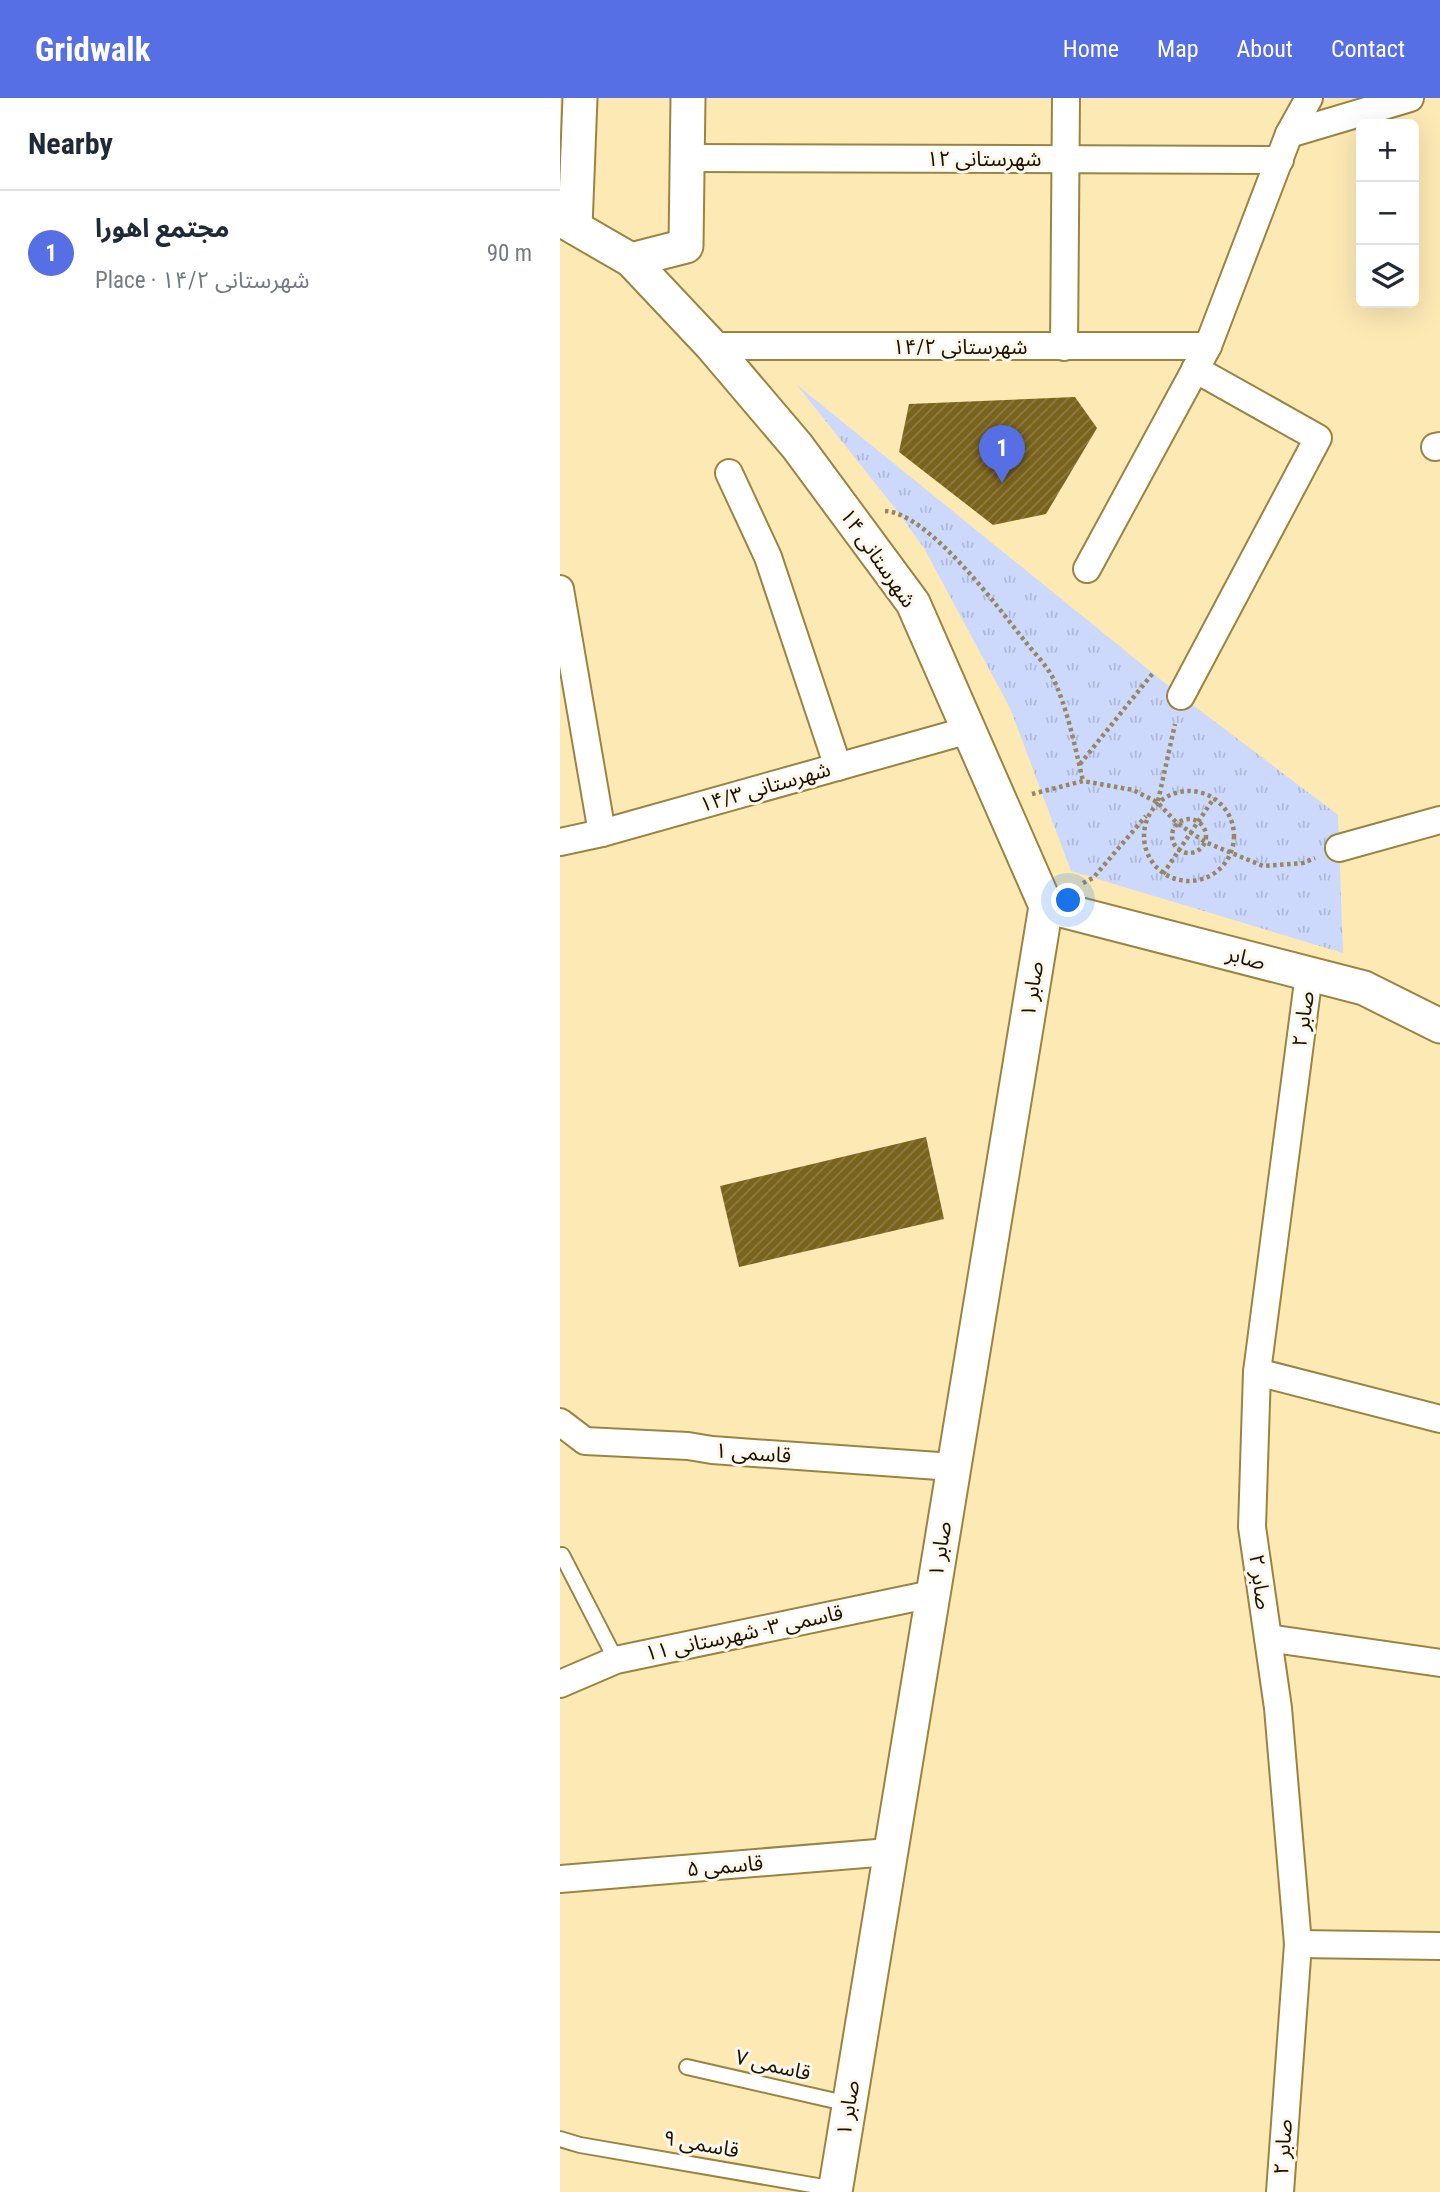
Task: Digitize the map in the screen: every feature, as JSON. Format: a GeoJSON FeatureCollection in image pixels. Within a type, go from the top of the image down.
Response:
{"type":"FeatureCollection","features":[{"type":"Feature","properties":{"kind":"street"},"geometry":{"type":"LineString","coordinates":[[564,229],[580,98]]}},
{"type":"Feature","properties":{"kind":"street"},"geometry":{"type":"LineString","coordinates":[[631,260],[686,246],[688,98]]}},
{"type":"Feature","properties":{"kind":"street"},"geometry":{"type":"LineString","coordinates":[[1064,347],[1066,98]]}},
{"type":"Feature","properties":{"kind":"street"},"geometry":{"type":"LineString","coordinates":[[1087,569],[1208,346],[1289,134],[1309,98]]}},
{"type":"Feature","properties":{"kind":"street"},"geometry":{"type":"LineString","coordinates":[[1289,134],[1410,98]]}},
{"type":"Feature","properties":{"kind":"street","name":"شهرستانی ۱۲"},"geometry":{"type":"LineString","coordinates":[[687,158],[1280,160]]}},
{"type":"Feature","properties":{"kind":"street","name":"شهرستانی ۱۴"},"geometry":{"type":"LineString","coordinates":[[564,229],[631,260],[712,346],[797,446],[913,603],[1046,906]]}},
{"type":"Feature","properties":{"kind":"street","name":"شهرستانی ۱۴/۲"},"geometry":{"type":"LineString","coordinates":[[712,346],[1208,346]]}},
{"type":"Feature","properties":{"kind":"street"},"geometry":{"type":"LineString","coordinates":[[1181,696],[1318,439],[1195,369]]}},
{"type":"Feature","properties":{"kind":"street"},"geometry":{"type":"LineString","coordinates":[[729,473],[768,557],[838,767]]}},
{"type":"Feature","properties":{"kind":"street"},"geometry":{"type":"LineString","coordinates":[[560,589],[602,833]]}},
{"type":"Feature","properties":{"kind":"street","name":"شهرستانی ۱۴/۳"},"geometry":{"type":"LineString","coordinates":[[560,842],[602,833],[969,730]]}},
{"type":"Feature","properties":{"kind":"street"},"geometry":{"type":"LineString","coordinates":[[1339,848],[1440,820]]}},
{"type":"Feature","properties":{"kind":"street","name":"صابر"},"geometry":{"type":"LineString","coordinates":[[1046,906],[1364,988],[1440,1026]]}},
{"type":"Feature","properties":{"kind":"street","name":"صابر ۱"},"geometry":{"type":"LineString","coordinates":[[835,2190],[1046,906]]}},
{"type":"Feature","properties":{"kind":"street","name":"صابر ۲"},"geometry":{"type":"LineString","coordinates":[[1280,2192],[1298,1944],[1278,1709],[1252,1527],[1256,1372],[1309,974]]}},
{"type":"Feature","properties":{"kind":"street"},"geometry":{"type":"LineString","coordinates":[[1256,1372],[1440,1419]]}},
{"type":"Feature","properties":{"kind":"street","name":"قاسمی ۱"},"geometry":{"type":"LineString","coordinates":[[560,1422],[586,1441],[688,1446],[953,1467]]}},
{"type":"Feature","properties":{"kind":"street","name":"قاسمی ۳- شهرستانی ۱۱"},"geometry":{"type":"LineString","coordinates":[[560,1684],[616,1660],[932,1594]]}},
{"type":"Feature","properties":{"kind":"street"},"geometry":{"type":"LineString","coordinates":[[1268,1638],[1440,1663]]}},
{"type":"Feature","properties":{"kind":"street","name":"قاسمی ۵"},"geometry":{"type":"LineString","coordinates":[[560,1879],[889,1852]]}},
{"type":"Feature","properties":{"kind":"street"},"geometry":{"type":"LineString","coordinates":[[1298,1944],[1440,1946]]}},
{"type":"Feature","properties":{"kind":"lane"},"geometry":{"type":"LineString","coordinates":[[562,1555],[616,1660]]}},
{"type":"Feature","properties":{"kind":"lane","name":"قاسمی ۷"},"geometry":{"type":"LineString","coordinates":[[687,2067],[849,2104]]}},
{"type":"Feature","properties":{"kind":"lane","name":"قاسمی ۹"},"geometry":{"type":"LineString","coordinates":[[560,2139],[835,2190]]}},
{"type":"Feature","properties":{"kind":"path"},"geometry":{"type":"LineString","coordinates":[[844,509],[898,512],[922,527],[977,581],[1052,676],[1073,734],[1083,781]]}},
{"type":"Feature","properties":{"kind":"path"},"geometry":{"type":"LineString","coordinates":[[1079,765],[1153,673]]}},
{"type":"Feature","properties":{"kind":"path"},"geometry":{"type":"LineString","coordinates":[[1046,906],[1093,878],[1157,802],[1175,792],[1195,791],[1214,798],[1228,812],[1234,832],[1231,852],[1220,869],[1202,879],[1182,881],[1163,874],[1149,859],[1143,839],[1146,819],[1157,802],[1181,696]]}},
{"type":"Feature","properties":{"kind":"path"},"geometry":{"type":"LineString","coordinates":[[1001,803],[1083,781],[1133,790],[1157,802],[1177,823],[1205,842],[1263,866],[1303,863],[1339,848]]}},
{"type":"Feature","properties":{"kind":"path"},"geometry":{"type":"LineString","coordinates":[[1163,874],[1214,798]]}},
{"type":"Feature","properties":{"kind":"path"},"geometry":{"type":"LineString","coordinates":[[1177,823],[1191,819],[1198,822],[1206,834],[1205,842],[1194,852],[1179,850]]}},
{"type":"Feature","properties":{"kind":"path"},"geometry":{"type":"LineString","coordinates":[[1177,823],[1172,837],[1179,850]]}},
{"type":"Feature","properties":{"kind":"green space"},"geometry":{"type":"Polygon","coordinates":[[[797,385],[1181,696],[1338,815],[1343,953],[1071,871],[1010,708],[924,548],[797,385]]]}},
{"type":"Feature","properties":{"kind":"building"},"geometry":{"type":"Polygon","coordinates":[[[1075,397],[1097,428],[1046,514],[993,525],[899,452],[909,404],[1075,397]]]}},
{"type":"Feature","properties":{"kind":"building"},"geometry":{"type":"Polygon","coordinates":[[[926,1137],[944,1219],[739,1267],[720,1186],[926,1137]]]}},
{"type":"Feature","properties":{"kind":"place","name":"مجتمع اهورا"},"geometry":{"type":"Point","coordinates":[1002,483]}}]}
